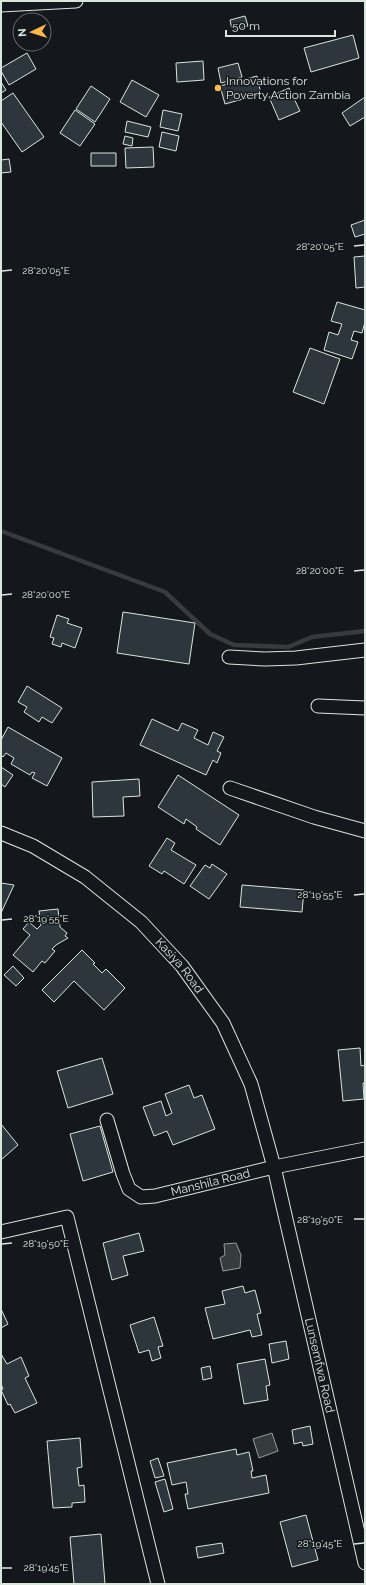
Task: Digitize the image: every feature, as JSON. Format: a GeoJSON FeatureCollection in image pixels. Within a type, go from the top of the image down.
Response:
{"type":"FeatureCollection","features":[{"type":"Feature","properties":{"kind":"street"},"geometry":{"type":"LineString","coordinates":[[1,5],[76,1]]}},
{"type":"Feature","properties":{"kind":"street"},"geometry":{"type":"LineString","coordinates":[[229,657],[265,660],[365,650]]}},
{"type":"Feature","properties":{"kind":"street"},"geometry":{"type":"LineString","coordinates":[[318,706],[365,708]]}},
{"type":"Feature","properties":{"kind":"street"},"geometry":{"type":"LineString","coordinates":[[230,788],[314,817],[365,831]]}},
{"type":"Feature","properties":{"kind":"street","name":"Kasiya Road"},"geometry":{"type":"LineString","coordinates":[[1,833],[33,846],[85,877],[141,922],[182,966],[223,1023],[251,1084],[274,1167]]}},
{"type":"Feature","properties":{"kind":"street","name":"Manshila Road"},"geometry":{"type":"LineString","coordinates":[[107,1120],[129,1189],[140,1197],[155,1196],[274,1167],[365,1149]]}},
{"type":"Feature","properties":{"kind":"street","name":"Lunsemfwa Road"},"geometry":{"type":"LineString","coordinates":[[274,1167],[365,1563]]}},
{"type":"Feature","properties":{"kind":"street"},"geometry":{"type":"LineString","coordinates":[[1,1232],[67,1218],[158,1584]]}},
{"type":"Feature","properties":{"kind":"shaded area"},"geometry":{"type":"Polygon","coordinates":[[[236,1243],[241,1255],[240,1268],[223,1271],[220,1258],[225,1255],[224,1244],[236,1243]]]}},
{"type":"Feature","properties":{"kind":"shaded area"},"geometry":{"type":"Polygon","coordinates":[[[272,1433],[278,1451],[259,1458],[253,1439],[272,1433]]]}},
{"type":"Feature","properties":{"kind":"building"},"geometry":{"type":"Polygon","coordinates":[[[245,16],[248,26],[232,30],[230,20],[245,16]]]}},
{"type":"Feature","properties":{"kind":"building"},"geometry":{"type":"Polygon","coordinates":[[[353,35],[359,58],[311,72],[304,48],[353,35]]]}},
{"type":"Feature","properties":{"kind":"building"},"geometry":{"type":"Polygon","coordinates":[[[27,53],[36,69],[9,85],[1,71],[1,68],[27,53]]]}},
{"type":"Feature","properties":{"kind":"building"},"geometry":{"type":"Polygon","coordinates":[[[203,61],[204,80],[177,82],[176,63],[203,61]]]}},
{"type":"Feature","properties":{"kind":"building"},"geometry":{"type":"Polygon","coordinates":[[[238,63],[242,77],[221,83],[218,68],[238,63]]]}},
{"type":"Feature","properties":{"kind":"building"},"geometry":{"type":"Polygon","coordinates":[[[257,76],[261,94],[225,104],[220,86],[257,76]]]}},
{"type":"Feature","properties":{"kind":"building"},"geometry":{"type":"Polygon","coordinates":[[[132,80],[159,95],[146,117],[120,102],[132,80]]]}},
{"type":"Feature","properties":{"kind":"building"},"geometry":{"type":"Polygon","coordinates":[[[1,82],[6,90],[1,93],[1,82]]]}},
{"type":"Feature","properties":{"kind":"building"},"geometry":{"type":"Polygon","coordinates":[[[91,86],[110,99],[95,122],[76,109],[91,86]]]}},
{"type":"Feature","properties":{"kind":"building"},"geometry":{"type":"Polygon","coordinates":[[[289,88],[300,111],[279,120],[269,97],[289,88]]]}},
{"type":"Feature","properties":{"kind":"building"},"geometry":{"type":"Polygon","coordinates":[[[13,93],[44,137],[22,152],[1,122],[1,101],[13,93]]]}},
{"type":"Feature","properties":{"kind":"building"},"geometry":{"type":"Polygon","coordinates":[[[365,97],[365,117],[350,126],[342,113],[365,97]]]}},
{"type":"Feature","properties":{"kind":"building"},"geometry":{"type":"Polygon","coordinates":[[[75,110],[95,124],[80,146],[60,133],[75,110]]]}},
{"type":"Feature","properties":{"kind":"building"},"geometry":{"type":"Polygon","coordinates":[[[163,110],[182,114],[178,131],[160,127],[163,110]]]}},
{"type":"Feature","properties":{"kind":"building"},"geometry":{"type":"Polygon","coordinates":[[[127,121],[151,127],[148,137],[125,132],[127,121]]]}},
{"type":"Feature","properties":{"kind":"building"},"geometry":{"type":"Polygon","coordinates":[[[162,132],[179,136],[176,151],[159,147],[162,132]]]}},
{"type":"Feature","properties":{"kind":"building"},"geometry":{"type":"Polygon","coordinates":[[[125,136],[133,138],[132,146],[123,144],[125,136]]]}},
{"type":"Feature","properties":{"kind":"building"},"geometry":{"type":"Polygon","coordinates":[[[153,147],[154,167],[126,168],[125,148],[153,147]]]}},
{"type":"Feature","properties":{"kind":"building"},"geometry":{"type":"Polygon","coordinates":[[[91,153],[116,153],[116,166],[91,166],[91,153]]]}},
{"type":"Feature","properties":{"kind":"building"},"geometry":{"type":"Polygon","coordinates":[[[9,159],[11,172],[1,173],[1,160],[9,159]]]}},
{"type":"Feature","properties":{"kind":"building"},"geometry":{"type":"Polygon","coordinates":[[[365,220],[365,234],[355,237],[351,225],[365,220]]]}},
{"type":"Feature","properties":{"kind":"building"},"geometry":{"type":"Polygon","coordinates":[[[365,256],[365,287],[356,288],[354,257],[365,256]]]}},
{"type":"Feature","properties":{"kind":"building"},"geometry":{"type":"Polygon","coordinates":[[[337,302],[365,310],[365,322],[362,333],[354,331],[351,340],[358,342],[352,359],[324,350],[329,332],[338,335],[342,324],[331,321],[337,302]]]}},
{"type":"Feature","properties":{"kind":"building"},"geometry":{"type":"Polygon","coordinates":[[[310,348],[340,359],[324,404],[293,392],[310,348]]]}},
{"type":"Feature","properties":{"kind":"building"},"geometry":{"type":"Polygon","coordinates":[[[123,612],[195,623],[189,664],[117,653],[123,612]]]}},
{"type":"Feature","properties":{"kind":"building"},"geometry":{"type":"Polygon","coordinates":[[[57,615],[69,619],[67,623],[82,628],[75,648],[62,643],[61,647],[52,644],[54,638],[50,637],[57,615]]]}},
{"type":"Feature","properties":{"kind":"building"},"geometry":{"type":"Polygon","coordinates":[[[27,686],[62,708],[52,723],[42,717],[39,722],[24,712],[27,707],[18,702],[27,686]]]}},
{"type":"Feature","properties":{"kind":"building"},"geometry":{"type":"Polygon","coordinates":[[[152,719],[178,731],[182,723],[198,730],[194,738],[208,745],[213,732],[224,737],[217,751],[221,753],[217,763],[213,760],[206,775],[140,745],[152,719]]]}},
{"type":"Feature","properties":{"kind":"building"},"geometry":{"type":"Polygon","coordinates":[[[8,727],[62,758],[47,786],[32,778],[35,773],[32,772],[30,775],[11,764],[14,758],[6,753],[3,757],[1,755],[1,740],[8,727]]]}},
{"type":"Feature","properties":{"kind":"building"},"geometry":{"type":"Polygon","coordinates":[[[1,767],[13,775],[5,787],[1,784],[1,767]]]}},
{"type":"Feature","properties":{"kind":"building"},"geometry":{"type":"Polygon","coordinates":[[[178,775],[239,815],[220,845],[196,829],[197,827],[186,819],[184,824],[158,807],[178,775]]]}},
{"type":"Feature","properties":{"kind":"building"},"geometry":{"type":"Polygon","coordinates":[[[139,779],[140,796],[123,797],[124,816],[93,817],[92,782],[139,779]]]}},
{"type":"Feature","properties":{"kind":"building"},"geometry":{"type":"Polygon","coordinates":[[[167,838],[175,843],[171,850],[196,865],[184,884],[164,871],[162,874],[149,866],[167,838]]]}},
{"type":"Feature","properties":{"kind":"building"},"geometry":{"type":"Polygon","coordinates":[[[212,864],[227,874],[209,899],[190,886],[205,865],[210,868],[212,864]]]}},
{"type":"Feature","properties":{"kind":"building"},"geometry":{"type":"Polygon","coordinates":[[[1,883],[14,885],[1,913],[1,883]]]}},
{"type":"Feature","properties":{"kind":"building"},"geometry":{"type":"Polygon","coordinates":[[[242,885],[304,890],[302,912],[240,907],[242,885]]]}},
{"type":"Feature","properties":{"kind":"building"},"geometry":{"type":"Polygon","coordinates":[[[58,909],[60,927],[67,933],[65,936],[68,938],[56,945],[52,949],[55,951],[45,963],[42,961],[33,972],[13,955],[30,935],[23,929],[29,922],[37,929],[41,925],[39,911],[58,909]]]}},
{"type":"Feature","properties":{"kind":"building"},"geometry":{"type":"Polygon","coordinates":[[[82,950],[95,963],[93,964],[102,973],[106,969],[125,988],[104,1010],[74,981],[54,1002],[42,990],[82,950]]]}},
{"type":"Feature","properties":{"kind":"building"},"geometry":{"type":"Polygon","coordinates":[[[13,966],[24,978],[16,986],[4,975],[13,966]]]}},
{"type":"Feature","properties":{"kind":"building"},"geometry":{"type":"Polygon","coordinates":[[[360,1048],[361,1066],[365,1065],[365,1083],[363,1083],[364,1099],[343,1101],[338,1050],[360,1048]]]}},
{"type":"Feature","properties":{"kind":"building"},"geometry":{"type":"Polygon","coordinates":[[[102,1058],[113,1094],[68,1108],[57,1071],[102,1058]]]}},
{"type":"Feature","properties":{"kind":"building"},"geometry":{"type":"Polygon","coordinates":[[[189,1085],[194,1098],[202,1095],[215,1129],[173,1145],[167,1131],[154,1136],[143,1107],[161,1101],[166,1116],[172,1113],[165,1094],[189,1085]]]}},
{"type":"Feature","properties":{"kind":"building"},"geometry":{"type":"Polygon","coordinates":[[[1,1124],[18,1145],[1,1160],[1,1124]]]}},
{"type":"Feature","properties":{"kind":"building"},"geometry":{"type":"Polygon","coordinates":[[[100,1126],[113,1172],[83,1181],[70,1134],[100,1126]]]}},
{"type":"Feature","properties":{"kind":"building"},"geometry":{"type":"Polygon","coordinates":[[[139,1233],[144,1251],[123,1256],[128,1275],[112,1280],[103,1243],[139,1233]]]}},
{"type":"Feature","properties":{"kind":"building"},"geometry":{"type":"Polygon","coordinates":[[[243,1286],[245,1293],[255,1290],[261,1313],[257,1314],[262,1335],[252,1337],[250,1330],[213,1339],[205,1308],[225,1304],[222,1291],[243,1286]]]}},
{"type":"Feature","properties":{"kind":"building"},"geometry":{"type":"Polygon","coordinates":[[[1,1309],[8,1324],[1,1328],[1,1309]]]}},
{"type":"Feature","properties":{"kind":"building"},"geometry":{"type":"Polygon","coordinates":[[[154,1317],[163,1346],[158,1347],[161,1358],[152,1361],[149,1350],[139,1353],[130,1325],[154,1317]]]}},
{"type":"Feature","properties":{"kind":"building"},"geometry":{"type":"Polygon","coordinates":[[[286,1341],[289,1359],[272,1363],[269,1344],[286,1341]]]}},
{"type":"Feature","properties":{"kind":"building"},"geometry":{"type":"Polygon","coordinates":[[[1,1354],[7,1364],[21,1357],[29,1376],[25,1378],[37,1403],[15,1413],[10,1404],[8,1405],[1,1390],[3,1389],[1,1384],[1,1354]]]}},
{"type":"Feature","properties":{"kind":"building"},"geometry":{"type":"Polygon","coordinates":[[[265,1359],[270,1385],[266,1386],[268,1400],[244,1404],[237,1364],[265,1359]]]}},
{"type":"Feature","properties":{"kind":"building"},"geometry":{"type":"Polygon","coordinates":[[[210,1366],[212,1378],[203,1380],[201,1368],[210,1366]]]}},
{"type":"Feature","properties":{"kind":"building"},"geometry":{"type":"Polygon","coordinates":[[[310,1426],[313,1444],[303,1446],[302,1442],[294,1444],[292,1430],[310,1426]]]}},
{"type":"Feature","properties":{"kind":"building"},"geometry":{"type":"Polygon","coordinates":[[[80,1438],[82,1467],[77,1468],[79,1486],[84,1485],[85,1502],[72,1503],[72,1507],[53,1508],[47,1441],[80,1438]]]}},
{"type":"Feature","properties":{"kind":"building"},"geometry":{"type":"Polygon","coordinates":[[[236,1449],[237,1455],[249,1452],[253,1471],[251,1471],[252,1478],[266,1475],[269,1493],[188,1509],[185,1494],[188,1494],[186,1482],[172,1485],[167,1463],[236,1449]]]}},
{"type":"Feature","properties":{"kind":"building"},"geometry":{"type":"Polygon","coordinates":[[[158,1458],[164,1476],[155,1478],[150,1461],[158,1458]]]}},
{"type":"Feature","properties":{"kind":"building"},"geometry":{"type":"Polygon","coordinates":[[[165,1479],[173,1509],[164,1512],[155,1482],[165,1479]]]}},
{"type":"Feature","properties":{"kind":"building"},"geometry":{"type":"Polygon","coordinates":[[[306,1515],[318,1560],[292,1567],[280,1522],[306,1515]]]}},
{"type":"Feature","properties":{"kind":"building"},"geometry":{"type":"Polygon","coordinates":[[[101,1534],[105,1584],[74,1584],[70,1537],[101,1534]]]}},
{"type":"Feature","properties":{"kind":"building"},"geometry":{"type":"Polygon","coordinates":[[[222,1543],[224,1553],[198,1558],[196,1547],[222,1543]]]}},
{"type":"Feature","properties":{"kind":"waterway"},"geometry":{"type":"LineString","coordinates":[[1,531],[165,592],[210,634],[234,645],[288,647],[312,637],[365,631]]}},
{"type":"Feature","properties":{"kind":"place","name":"Innovations for Poverty Action Zambia"},"geometry":{"type":"Point","coordinates":[218,88]}}]}
